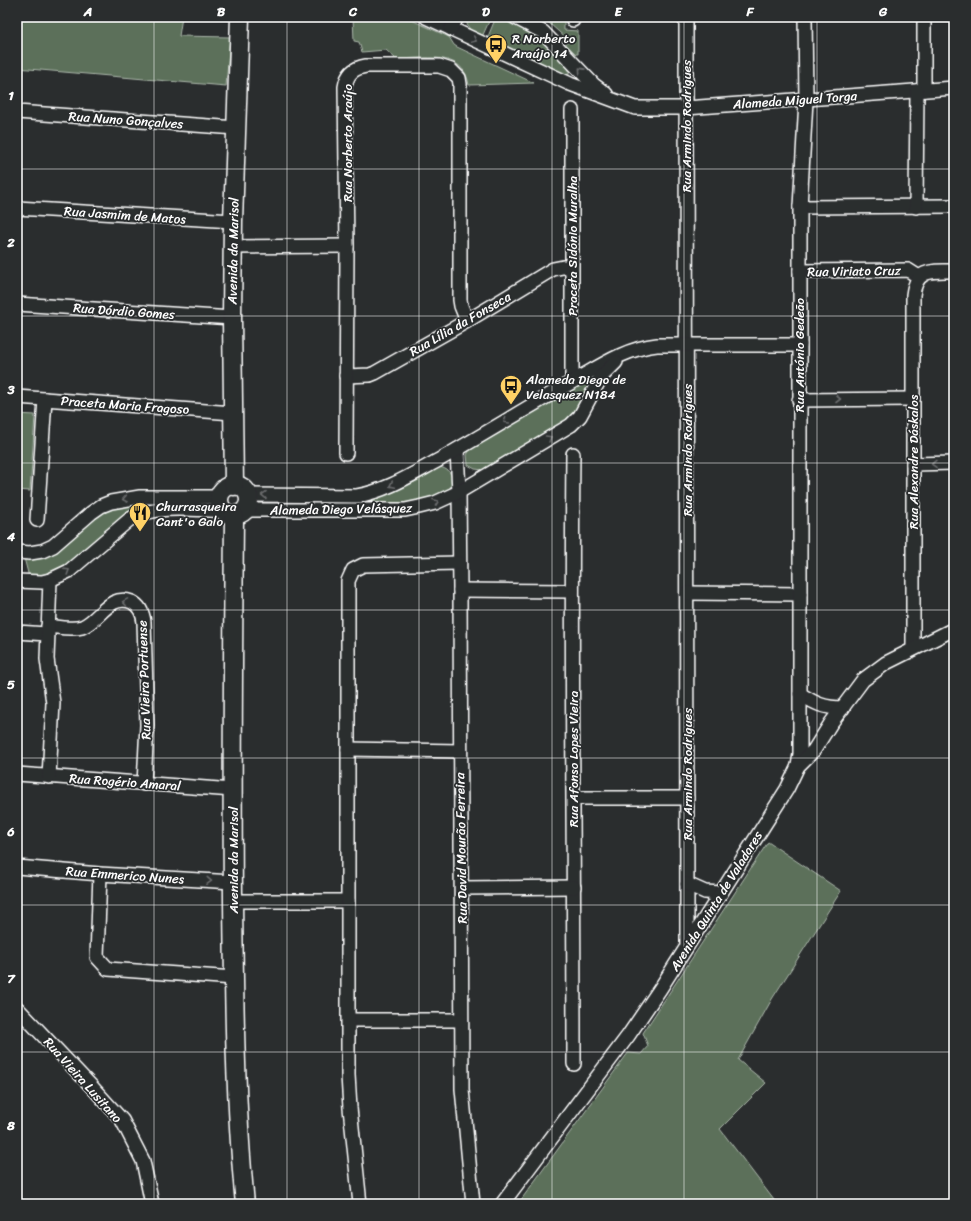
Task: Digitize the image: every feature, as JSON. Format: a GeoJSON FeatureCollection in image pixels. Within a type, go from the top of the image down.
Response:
{"type":"FeatureCollection","features":[{"type":"Feature","properties":{"kind":"street","name":"Avenida da Marisol"},"geometry":{"type":"LineString","coordinates":[[240,17],[233,221],[232,318],[234,502],[233,901],[235,1048],[241,1170],[245,1204]]}},
{"type":"Feature","properties":{"kind":"street","name":"Alameda Miguel Torga"},"geometry":{"type":"LineString","coordinates":[[426,17],[570,84],[635,108],[686,108],[954,88]]}},
{"type":"Feature","properties":{"kind":"street"},"geometry":{"type":"LineString","coordinates":[[451,29],[457,17]]}},
{"type":"Feature","properties":{"kind":"street","name":"Alameda Miguel Torga"},"geometry":{"type":"LineString","coordinates":[[514,17],[543,32],[594,85],[603,92],[635,108]]}},
{"type":"Feature","properties":{"kind":"street","name":"Rua Armindo Rodrigues"},"geometry":{"type":"LineString","coordinates":[[686,17],[687,946]]}},
{"type":"Feature","properties":{"kind":"street","name":"Rua António Gedeão"},"geometry":{"type":"LineString","coordinates":[[798,766],[800,754],[800,207],[806,100],[805,17]]}},
{"type":"Feature","properties":{"kind":"street"},"geometry":{"type":"LineString","coordinates":[[916,206],[924,17]]}},
{"type":"Feature","properties":{"kind":"street","name":"Rua Norberto Araújo"},"geometry":{"type":"LineString","coordinates":[[346,454],[347,246],[345,87],[349,75],[358,67],[439,66],[451,70],[459,78],[460,300],[467,321]]}},
{"type":"Feature","properties":{"kind":"street","name":"Praceta Sidónio Muralha"},"geometry":{"type":"LineString","coordinates":[[572,110],[572,381]]}},
{"type":"Feature","properties":{"kind":"street","name":"Rua Nuno Gonçalves"},"geometry":{"type":"LineString","coordinates":[[17,112],[236,128]]}},
{"type":"Feature","properties":{"kind":"street"},"geometry":{"type":"LineString","coordinates":[[800,207],[954,206]]}},
{"type":"Feature","properties":{"kind":"street","name":"Rua Jasmim de Matos"},"geometry":{"type":"LineString","coordinates":[[17,208],[233,221]]}},
{"type":"Feature","properties":{"kind":"street"},"geometry":{"type":"LineString","coordinates":[[233,247],[347,246]]}},
{"type":"Feature","properties":{"kind":"street","name":"Rua Lília da Fonseca"},"geometry":{"type":"LineString","coordinates":[[346,376],[370,375],[375,373],[467,321],[553,269],[572,267]]}},
{"type":"Feature","properties":{"kind":"street","name":"Rua Viriato Cruz"},"geometry":{"type":"LineString","coordinates":[[800,271],[908,270],[920,277],[930,271],[954,271]]}},
{"type":"Feature","properties":{"kind":"street","name":"Rua Alexandre Dáskalos"},"geometry":{"type":"LineString","coordinates":[[913,649],[913,295],[916,281],[920,277]]}},
{"type":"Feature","properties":{"kind":"street","name":"Rua Dórdio Gomes"},"geometry":{"type":"LineString","coordinates":[[17,304],[232,318]]}},
{"type":"Feature","properties":{"kind":"street","name":"Alameda Diego Velásquez"},"geometry":{"type":"LineString","coordinates":[[17,581],[31,582],[50,580],[69,571],[130,519],[138,514],[157,510],[234,502],[368,494],[390,486],[457,450],[572,381],[644,346],[800,345]]}},
{"type":"Feature","properties":{"kind":"street","name":"Alameda Diego Velásquez"},"geometry":{"type":"LineString","coordinates":[[17,552],[42,551],[53,546],[101,506],[111,502],[140,497],[405,510],[420,508],[436,503],[459,492],[576,421],[601,377],[625,354]]}},
{"type":"Feature","properties":{"kind":"street","name":"Praceta Maria Fragoso"},"geometry":{"type":"LineString","coordinates":[[17,397],[233,413]]}},
{"type":"Feature","properties":{"kind":"street"},"geometry":{"type":"LineString","coordinates":[[37,520],[45,399]]}},
{"type":"Feature","properties":{"kind":"street"},"geometry":{"type":"LineString","coordinates":[[799,400],[913,399]]}},
{"type":"Feature","properties":{"kind":"street"},"geometry":{"type":"LineString","coordinates":[[457,450],[459,492]]}},
{"type":"Feature","properties":{"kind":"street","name":"Rua Afonso Lopes Vieira"},"geometry":{"type":"LineString","coordinates":[[573,454],[572,591],[574,1064]]}},
{"type":"Feature","properties":{"kind":"street"},"geometry":{"type":"LineString","coordinates":[[913,464],[954,463]]}},
{"type":"Feature","properties":{"kind":"street","name":"Rua David Mourão Ferreira"},"geometry":{"type":"LineString","coordinates":[[459,492],[462,1089],[473,1204]]}},
{"type":"Feature","properties":{"kind":"street"},"geometry":{"type":"LineString","coordinates":[[360,1204],[348,1075],[348,581],[353,570],[357,567],[370,564],[459,563]]}},
{"type":"Feature","properties":{"kind":"street"},"geometry":{"type":"LineString","coordinates":[[49,776],[53,703],[47,659],[50,580]]}},
{"type":"Feature","properties":{"kind":"street"},"geometry":{"type":"LineString","coordinates":[[460,590],[572,591]]}},
{"type":"Feature","properties":{"kind":"street"},"geometry":{"type":"LineString","coordinates":[[687,593],[800,594]]}},
{"type":"Feature","properties":{"kind":"street","name":"Rua Vieira Portuense"},"geometry":{"type":"LineString","coordinates":[[17,632],[81,627],[118,600],[124,600],[135,604],[142,612],[144,622],[147,725],[144,784]]}},
{"type":"Feature","properties":{"kind":"street","name":"Avenida Quinta de Valadares"},"geometry":{"type":"LineString","coordinates":[[502,1204],[628,1036],[721,894],[787,789],[798,766],[814,750],[863,680],[886,663],[954,629]]}},
{"type":"Feature","properties":{"kind":"street"},"geometry":{"type":"LineString","coordinates":[[800,694],[822,706],[843,708]]}},
{"type":"Feature","properties":{"kind":"street"},"geometry":{"type":"LineString","coordinates":[[348,748],[460,751]]}},
{"type":"Feature","properties":{"kind":"street","name":"Rua Rogério Amaral"},"geometry":{"type":"LineString","coordinates":[[17,774],[233,790]]}},
{"type":"Feature","properties":{"kind":"street"},"geometry":{"type":"LineString","coordinates":[[574,798],[687,798]]}},
{"type":"Feature","properties":{"kind":"street","name":"Rua Emmerico Nunes"},"geometry":{"type":"LineString","coordinates":[[17,867],[100,874],[233,882]]}},
{"type":"Feature","properties":{"kind":"street"},"geometry":{"type":"LineString","coordinates":[[100,874],[97,957],[108,969],[234,978]]}},
{"type":"Feature","properties":{"kind":"street"},"geometry":{"type":"LineString","coordinates":[[687,884],[705,892],[721,894]]}},
{"type":"Feature","properties":{"kind":"street"},"geometry":{"type":"LineString","coordinates":[[462,888],[574,887]]}},
{"type":"Feature","properties":{"kind":"street"},"geometry":{"type":"LineString","coordinates":[[233,901],[348,901]]}},
{"type":"Feature","properties":{"kind":"street","name":"Rua Vieira Lusitano"},"geometry":{"type":"LineString","coordinates":[[17,1008],[122,1120],[143,1161],[152,1204]]}},
{"type":"Feature","properties":{"kind":"street"},"geometry":{"type":"LineString","coordinates":[[349,1020],[461,1020]]}},
{"type":"Feature","properties":{"kind":"green space"},"geometry":{"type":"Polygon","coordinates":[[[17,17],[182,17],[179,36],[230,37],[226,86],[17,68],[17,17]]]}},
{"type":"Feature","properties":{"kind":"green space"},"geometry":{"type":"Polygon","coordinates":[[[353,17],[405,17],[449,37],[457,47],[534,83],[469,85],[465,74],[459,66],[451,61],[440,58],[396,59],[386,50],[362,52],[359,42],[354,41],[353,17]]]}},
{"type":"Feature","properties":{"kind":"green space"},"geometry":{"type":"Polygon","coordinates":[[[467,17],[491,17],[482,37],[468,27],[467,17]]]}},
{"type":"Feature","properties":{"kind":"green space"},"geometry":{"type":"Polygon","coordinates":[[[496,17],[501,17],[537,34],[569,65],[569,78],[487,39],[496,17]]]}},
{"type":"Feature","properties":{"kind":"green space"},"geometry":{"type":"Polygon","coordinates":[[[542,17],[564,17],[564,30],[578,31],[578,54],[576,54],[566,44],[567,39],[542,17]]]}},
{"type":"Feature","properties":{"kind":"green space"},"geometry":{"type":"Polygon","coordinates":[[[596,374],[582,403],[571,418],[483,470],[475,469],[468,465],[467,455],[471,447],[596,374]]]}},
{"type":"Feature","properties":{"kind":"green space"},"geometry":{"type":"Polygon","coordinates":[[[17,414],[35,415],[30,491],[17,490],[17,414]]]}},
{"type":"Feature","properties":{"kind":"green space"},"geometry":{"type":"Polygon","coordinates":[[[440,467],[449,472],[452,479],[452,484],[445,493],[440,496],[428,501],[412,504],[367,504],[366,500],[389,493],[433,469],[440,467]]]}},
{"type":"Feature","properties":{"kind":"green space"},"geometry":{"type":"Polygon","coordinates":[[[123,503],[198,504],[155,504],[141,508],[64,567],[47,575],[29,577],[24,558],[96,515],[123,503]]]}},
{"type":"Feature","properties":{"kind":"green space"},"geometry":{"type":"Polygon","coordinates":[[[768,842],[841,891],[772,999],[738,1060],[766,1083],[720,1129],[777,1204],[518,1204],[628,1053],[641,1054],[648,1046],[643,1033],[768,842]]]}},
{"type":"Feature","properties":{"kind":"place","name":"R Norberto Araújo 14"},"geometry":{"type":"Point","coordinates":[496,64]}},
{"type":"Feature","properties":{"kind":"place","name":"Alameda Diego de Velasquez N184"},"geometry":{"type":"Point","coordinates":[511,406]}},
{"type":"Feature","properties":{"kind":"place","name":"Churrasqueira Cant'o Galo"},"geometry":{"type":"Point","coordinates":[140,532]}}]}
